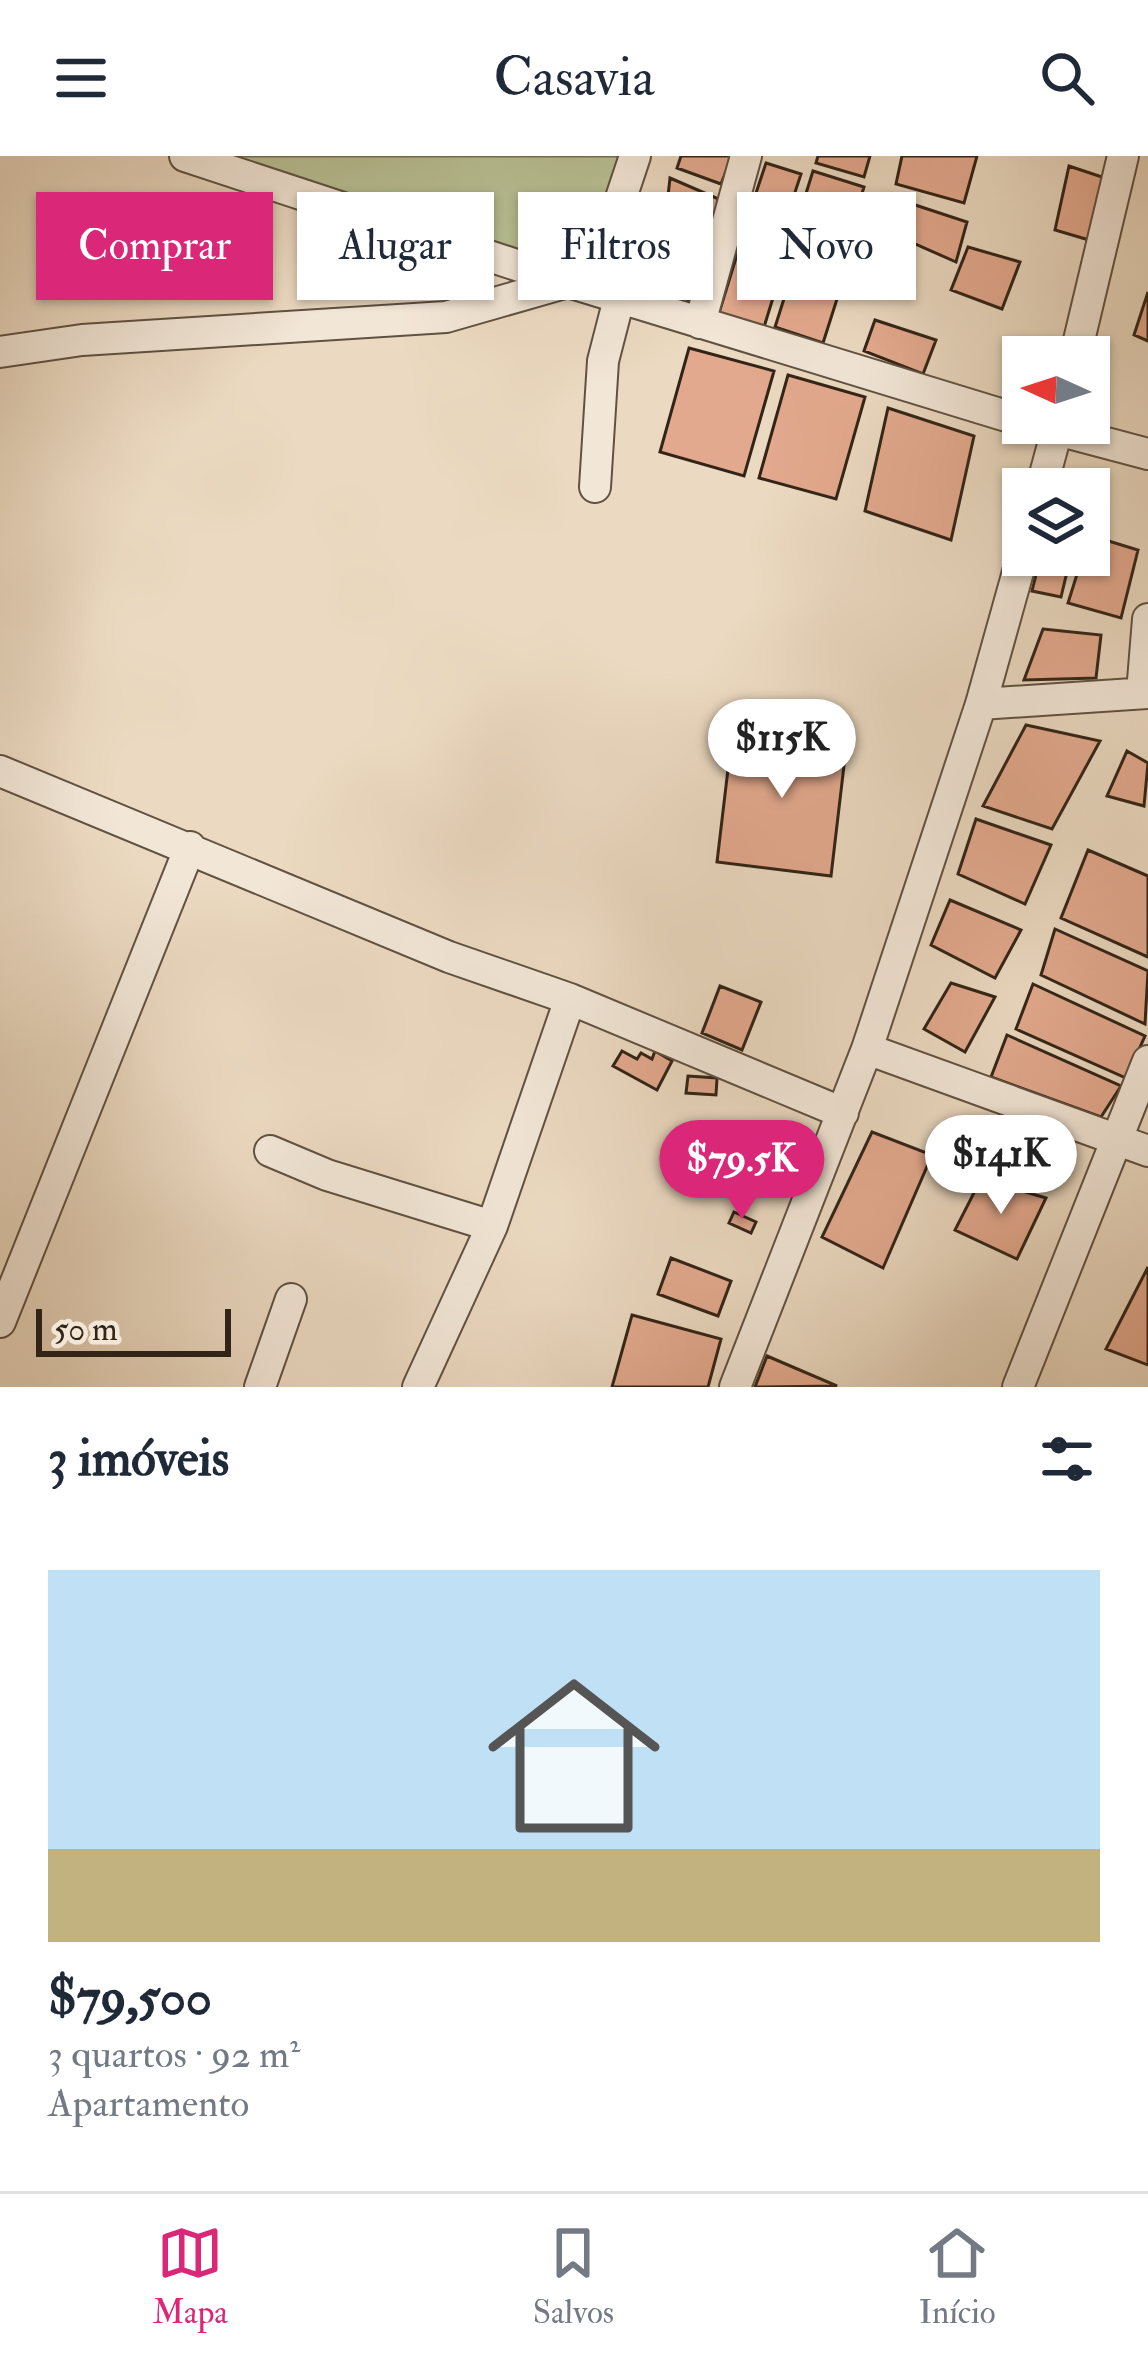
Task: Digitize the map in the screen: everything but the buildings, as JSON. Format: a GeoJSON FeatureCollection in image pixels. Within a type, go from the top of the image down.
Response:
{"type":"FeatureCollection","features":[{"type":"Feature","properties":{"kind":"street"},"geometry":{"type":"LineString","coordinates":[[185,156],[518,264]]}},
{"type":"Feature","properties":{"kind":"street"},"geometry":{"type":"LineString","coordinates":[[624,192],[635,156]]}},
{"type":"Feature","properties":{"kind":"street"},"geometry":{"type":"LineString","coordinates":[[700,323],[746,156]]}},
{"type":"Feature","properties":{"kind":"street"},"geometry":{"type":"LineString","coordinates":[[1080,336],[1124,156]]}},
{"type":"Feature","properties":{"kind":"street"},"geometry":{"type":"LineString","coordinates":[[0,352],[82,340],[446,317],[532,300]]}},
{"type":"Feature","properties":{"kind":"street"},"geometry":{"type":"LineString","coordinates":[[595,300],[603,361],[595,487]]}},
{"type":"Feature","properties":{"kind":"street"},"geometry":{"type":"LineString","coordinates":[[630,300],[1002,412]]}},
{"type":"Feature","properties":{"kind":"street"},"geometry":{"type":"LineString","coordinates":[[1110,443],[1148,454]]}},
{"type":"Feature","properties":{"kind":"street"},"geometry":{"type":"LineString","coordinates":[[735,1387],[866,1049],[981,704],[1017,576]]}},
{"type":"Feature","properties":{"kind":"street"},"geometry":{"type":"LineString","coordinates":[[981,704],[1145,693],[1148,619]]}},
{"type":"Feature","properties":{"kind":"street"},"geometry":{"type":"LineString","coordinates":[[0,771],[843,1113]]}},
{"type":"Feature","properties":{"kind":"street"},"geometry":{"type":"LineString","coordinates":[[0,1322],[190,847]]}},
{"type":"Feature","properties":{"kind":"street"},"geometry":{"type":"LineString","coordinates":[[418,1387],[492,1226],[570,999]]}},
{"type":"Feature","properties":{"kind":"street"},"geometry":{"type":"LineString","coordinates":[[866,1049],[1148,1151]]}},
{"type":"Feature","properties":{"kind":"street"},"geometry":{"type":"LineString","coordinates":[[1018,1387],[1148,1061]]}},
{"type":"Feature","properties":{"kind":"street"},"geometry":{"type":"LineString","coordinates":[[270,1151],[328,1175],[492,1226]]}},
{"type":"Feature","properties":{"kind":"street"},"geometry":{"type":"LineString","coordinates":[[260,1387],[291,1299]]}},
{"type":"Feature","properties":{"kind":"green space"},"geometry":{"type":"Polygon","coordinates":[[[196,156],[622,156],[610,192],[518,192],[518,257],[494,249],[494,192],[311,192],[196,156]]]}}]}
